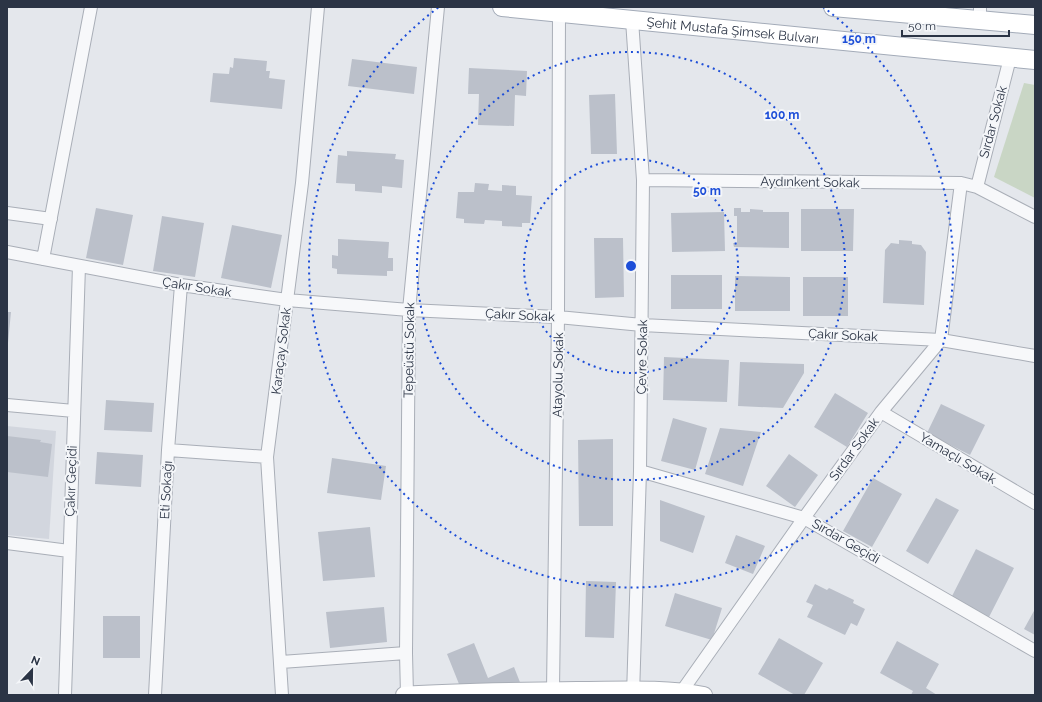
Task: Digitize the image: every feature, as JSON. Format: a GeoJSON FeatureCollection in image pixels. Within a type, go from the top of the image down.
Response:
{"type":"FeatureCollection","features":[{"type":"Feature","properties":{"kind":"main road","name":"Şehit Mustafa Şimsek Bulvarı"},"geometry":{"type":"LineString","coordinates":[[502,7],[1035,60]]}},
{"type":"Feature","properties":{"kind":"main road"},"geometry":{"type":"LineString","coordinates":[[833,7],[980,14],[1035,26]]}},
{"type":"Feature","properties":{"kind":"street"},"geometry":{"type":"LineString","coordinates":[[43,259],[90,7]]}},
{"type":"Feature","properties":{"kind":"street","name":"Karaçay Sokak"},"geometry":{"type":"LineString","coordinates":[[282,695],[267,457],[302,183],[318,7]]}},
{"type":"Feature","properties":{"kind":"street","name":"Tepeüstü Sokak"},"geometry":{"type":"LineString","coordinates":[[407,695],[406,654],[409,310],[438,7]]}},
{"type":"Feature","properties":{"kind":"street","name":"Atayolu Sokak"},"geometry":{"type":"LineString","coordinates":[[553,690],[558,317],[559,12]]}},
{"type":"Feature","properties":{"kind":"street","name":"Çevre Sokak"},"geometry":{"type":"LineString","coordinates":[[632,20],[643,180],[640,471],[634,692]]}},
{"type":"Feature","properties":{"kind":"street","name":"Sırdar Sokak"},"geometry":{"type":"LineString","coordinates":[[977,187],[1010,58]]}},
{"type":"Feature","properties":{"kind":"street","name":"Aydınkent Sokak"},"geometry":{"type":"LineString","coordinates":[[643,180],[961,184],[977,187],[1035,217]]}},
{"type":"Feature","properties":{"kind":"street"},"geometry":{"type":"LineString","coordinates":[[941,340],[961,184]]}},
{"type":"Feature","properties":{"kind":"street"},"geometry":{"type":"LineString","coordinates":[[7,213],[50,219]]}},
{"type":"Feature","properties":{"kind":"street","name":"Çakır Sokak"},"geometry":{"type":"LineString","coordinates":[[7,252],[181,285],[287,300],[409,310],[558,317],[642,325],[941,340],[1035,356]]}},
{"type":"Feature","properties":{"kind":"street","name":"Çakır Geçidi"},"geometry":{"type":"LineString","coordinates":[[65,695],[79,266]]}},
{"type":"Feature","properties":{"kind":"street","name":"Eti Sokağı"},"geometry":{"type":"LineString","coordinates":[[156,695],[168,450],[181,285]]}},
{"type":"Feature","properties":{"kind":"street","name":"Sırdar Sokak"},"geometry":{"type":"LineString","coordinates":[[682,691],[881,412],[941,340]]}},
{"type":"Feature","properties":{"kind":"street"},"geometry":{"type":"LineString","coordinates":[[7,405],[74,411]]}},
{"type":"Feature","properties":{"kind":"street","name":"Yamaçlı Sokak"},"geometry":{"type":"LineString","coordinates":[[881,412],[1035,503]]}},
{"type":"Feature","properties":{"kind":"street"},"geometry":{"type":"LineString","coordinates":[[168,450],[267,457]]}},
{"type":"Feature","properties":{"kind":"street","name":"Sırdar Geçidi"},"geometry":{"type":"LineString","coordinates":[[640,471],[804,518],[1035,651]]}},
{"type":"Feature","properties":{"kind":"street"},"geometry":{"type":"LineString","coordinates":[[7,543],[69,550]]}},
{"type":"Feature","properties":{"kind":"street"},"geometry":{"type":"LineString","coordinates":[[281,662],[406,654]]}},
{"type":"Feature","properties":{"kind":"street"},"geometry":{"type":"LineString","coordinates":[[404,695],[553,690],[634,692],[682,691],[704,695]]}},
{"type":"Feature","properties":{"kind":"shaded area"},"geometry":{"type":"Polygon","coordinates":[[[7,426],[56,431],[49,539],[7,535],[7,426]]]}},
{"type":"Feature","properties":{"kind":"green space"},"geometry":{"type":"Polygon","coordinates":[[[1024,83],[1035,85],[1035,198],[994,177],[1024,83]]]}},
{"type":"Feature","properties":{"kind":"building"},"geometry":{"type":"Polygon","coordinates":[[[234,58],[267,61],[266,71],[270,71],[269,78],[285,80],[282,109],[210,102],[213,73],[229,74],[230,67],[233,68],[234,58]]]}},
{"type":"Feature","properties":{"kind":"building"},"geometry":{"type":"Polygon","coordinates":[[[352,59],[417,67],[414,94],[348,86],[352,59]]]}},
{"type":"Feature","properties":{"kind":"building"},"geometry":{"type":"Polygon","coordinates":[[[469,68],[527,71],[526,96],[515,95],[514,126],[478,125],[479,94],[468,94],[469,68]]]}},
{"type":"Feature","properties":{"kind":"building"},"geometry":{"type":"Polygon","coordinates":[[[615,94],[617,154],[591,154],[589,95],[615,94]]]}},
{"type":"Feature","properties":{"kind":"building"},"geometry":{"type":"Polygon","coordinates":[[[347,151],[396,154],[395,159],[404,160],[402,188],[382,186],[382,193],[355,191],[355,184],[336,183],[338,155],[347,156],[347,151]]]}},
{"type":"Feature","properties":{"kind":"building"},"geometry":{"type":"Polygon","coordinates":[[[475,183],[489,184],[488,190],[502,191],[502,185],[516,186],[516,195],[532,196],[530,223],[522,223],[522,227],[502,226],[502,221],[485,220],[484,224],[464,223],[464,219],[456,218],[458,192],[474,192],[475,183]]]}},
{"type":"Feature","properties":{"kind":"building"},"geometry":{"type":"Polygon","coordinates":[[[96,208],[133,215],[123,265],[86,258],[96,208]]]}},
{"type":"Feature","properties":{"kind":"building"},"geometry":{"type":"Polygon","coordinates":[[[734,208],[741,208],[741,212],[750,212],[750,209],[763,210],[763,212],[789,212],[789,248],[734,247],[733,243],[737,243],[737,216],[734,216],[734,208]]]}},
{"type":"Feature","properties":{"kind":"building"},"geometry":{"type":"Polygon","coordinates":[[[801,209],[854,209],[853,251],[801,251],[801,209]]]}},
{"type":"Feature","properties":{"kind":"building"},"geometry":{"type":"Polygon","coordinates":[[[724,212],[725,251],[672,252],[671,213],[724,212]]]}},
{"type":"Feature","properties":{"kind":"building"},"geometry":{"type":"Polygon","coordinates":[[[162,216],[204,223],[195,277],[153,271],[162,216]]]}},
{"type":"Feature","properties":{"kind":"building"},"geometry":{"type":"Polygon","coordinates":[[[232,225],[282,235],[271,288],[221,278],[232,225]]]}},
{"type":"Feature","properties":{"kind":"building"},"geometry":{"type":"Polygon","coordinates":[[[594,238],[623,238],[624,297],[595,298],[594,238]]]}},
{"type":"Feature","properties":{"kind":"building"},"geometry":{"type":"Polygon","coordinates":[[[338,239],[389,242],[388,258],[393,258],[393,271],[387,271],[387,276],[337,274],[337,269],[332,268],[332,255],[338,256],[338,239]]]}},
{"type":"Feature","properties":{"kind":"building"},"geometry":{"type":"Polygon","coordinates":[[[899,240],[912,241],[912,244],[921,245],[926,252],[924,305],[883,303],[885,250],[891,243],[899,244],[899,240]]]}},
{"type":"Feature","properties":{"kind":"building"},"geometry":{"type":"Polygon","coordinates":[[[671,275],[722,275],[722,309],[671,309],[671,275]]]}},
{"type":"Feature","properties":{"kind":"building"},"geometry":{"type":"Polygon","coordinates":[[[735,276],[790,277],[790,311],[735,311],[735,276]]]}},
{"type":"Feature","properties":{"kind":"building"},"geometry":{"type":"Polygon","coordinates":[[[803,277],[848,277],[848,316],[803,316],[803,277]]]}},
{"type":"Feature","properties":{"kind":"building"},"geometry":{"type":"Polygon","coordinates":[[[7,312],[11,312],[8,343],[7,343],[7,312]]]}},
{"type":"Feature","properties":{"kind":"building"},"geometry":{"type":"Polygon","coordinates":[[[664,357],[729,360],[727,402],[663,400],[664,357]]]}},
{"type":"Feature","properties":{"kind":"building"},"geometry":{"type":"Polygon","coordinates":[[[740,362],[804,364],[804,373],[783,408],[738,406],[740,362]]]}},
{"type":"Feature","properties":{"kind":"building"},"geometry":{"type":"Polygon","coordinates":[[[835,393],[868,413],[847,447],[814,427],[835,393]]]}},
{"type":"Feature","properties":{"kind":"building"},"geometry":{"type":"Polygon","coordinates":[[[106,400],[154,403],[152,432],[104,430],[106,400]]]}},
{"type":"Feature","properties":{"kind":"building"},"geometry":{"type":"Polygon","coordinates":[[[941,404],[985,425],[970,455],[927,433],[941,404]]]}},
{"type":"Feature","properties":{"kind":"building"},"geometry":{"type":"Polygon","coordinates":[[[673,418],[707,428],[695,470],[661,461],[673,418]]]}},
{"type":"Feature","properties":{"kind":"building"},"geometry":{"type":"Polygon","coordinates":[[[720,428],[761,432],[743,486],[705,474],[720,428]]]}},
{"type":"Feature","properties":{"kind":"building"},"geometry":{"type":"Polygon","coordinates":[[[7,436],[41,440],[40,442],[52,444],[48,477],[7,472],[7,436]]]}},
{"type":"Feature","properties":{"kind":"building"},"geometry":{"type":"Polygon","coordinates":[[[613,439],[613,526],[579,526],[578,440],[613,439]]]}},
{"type":"Feature","properties":{"kind":"building"},"geometry":{"type":"Polygon","coordinates":[[[97,452],[143,455],[141,487],[95,484],[97,452]]]}},
{"type":"Feature","properties":{"kind":"building"},"geometry":{"type":"Polygon","coordinates":[[[789,454],[818,475],[795,507],[766,486],[789,454]]]}},
{"type":"Feature","properties":{"kind":"building"},"geometry":{"type":"Polygon","coordinates":[[[332,458],[386,466],[381,500],[327,493],[332,458]]]}},
{"type":"Feature","properties":{"kind":"building"},"geometry":{"type":"Polygon","coordinates":[[[873,478],[902,494],[872,547],[843,531],[873,478]]]}},
{"type":"Feature","properties":{"kind":"building"},"geometry":{"type":"Polygon","coordinates":[[[936,498],[959,510],[928,564],[906,551],[936,498]]]}},
{"type":"Feature","properties":{"kind":"building"},"geometry":{"type":"Polygon","coordinates":[[[660,500],[705,516],[693,553],[660,541],[660,500]]]}},
{"type":"Feature","properties":{"kind":"building"},"geometry":{"type":"Polygon","coordinates":[[[370,527],[375,577],[323,581],[318,532],[370,527]]]}},
{"type":"Feature","properties":{"kind":"building"},"geometry":{"type":"Polygon","coordinates":[[[736,535],[765,546],[753,574],[725,563],[736,535]]]}},
{"type":"Feature","properties":{"kind":"building"},"geometry":{"type":"Polygon","coordinates":[[[976,549],[1014,568],[988,619],[950,600],[976,549]]]}},
{"type":"Feature","properties":{"kind":"building"},"geometry":{"type":"Polygon","coordinates":[[[586,581],[616,582],[614,638],[585,637],[586,581]]]}},
{"type":"Feature","properties":{"kind":"building"},"geometry":{"type":"Polygon","coordinates":[[[815,584],[827,590],[829,588],[854,600],[853,603],[865,609],[857,626],[851,623],[845,635],[807,617],[813,605],[806,602],[815,584]]]}},
{"type":"Feature","properties":{"kind":"building"},"geometry":{"type":"Polygon","coordinates":[[[675,593],[722,608],[712,640],[665,626],[675,593]]]}},
{"type":"Feature","properties":{"kind":"building"},"geometry":{"type":"Polygon","coordinates":[[[384,607],[387,642],[330,648],[326,612],[384,607]]]}},
{"type":"Feature","properties":{"kind":"building"},"geometry":{"type":"Polygon","coordinates":[[[1035,609],[1035,635],[1024,629],[1035,609]]]}},
{"type":"Feature","properties":{"kind":"building"},"geometry":{"type":"Polygon","coordinates":[[[103,616],[140,616],[140,658],[103,658],[103,616]]]}},
{"type":"Feature","properties":{"kind":"building"},"geometry":{"type":"Polygon","coordinates":[[[779,638],[823,663],[804,695],[795,695],[758,674],[779,638]]]}},
{"type":"Feature","properties":{"kind":"building"},"geometry":{"type":"Polygon","coordinates":[[[897,641],[939,664],[926,688],[937,695],[911,695],[913,691],[880,673],[897,641]]]}},
{"type":"Feature","properties":{"kind":"building"},"geometry":{"type":"Polygon","coordinates":[[[474,643],[488,678],[514,667],[525,695],[461,689],[447,654],[474,643]]]}}]}
